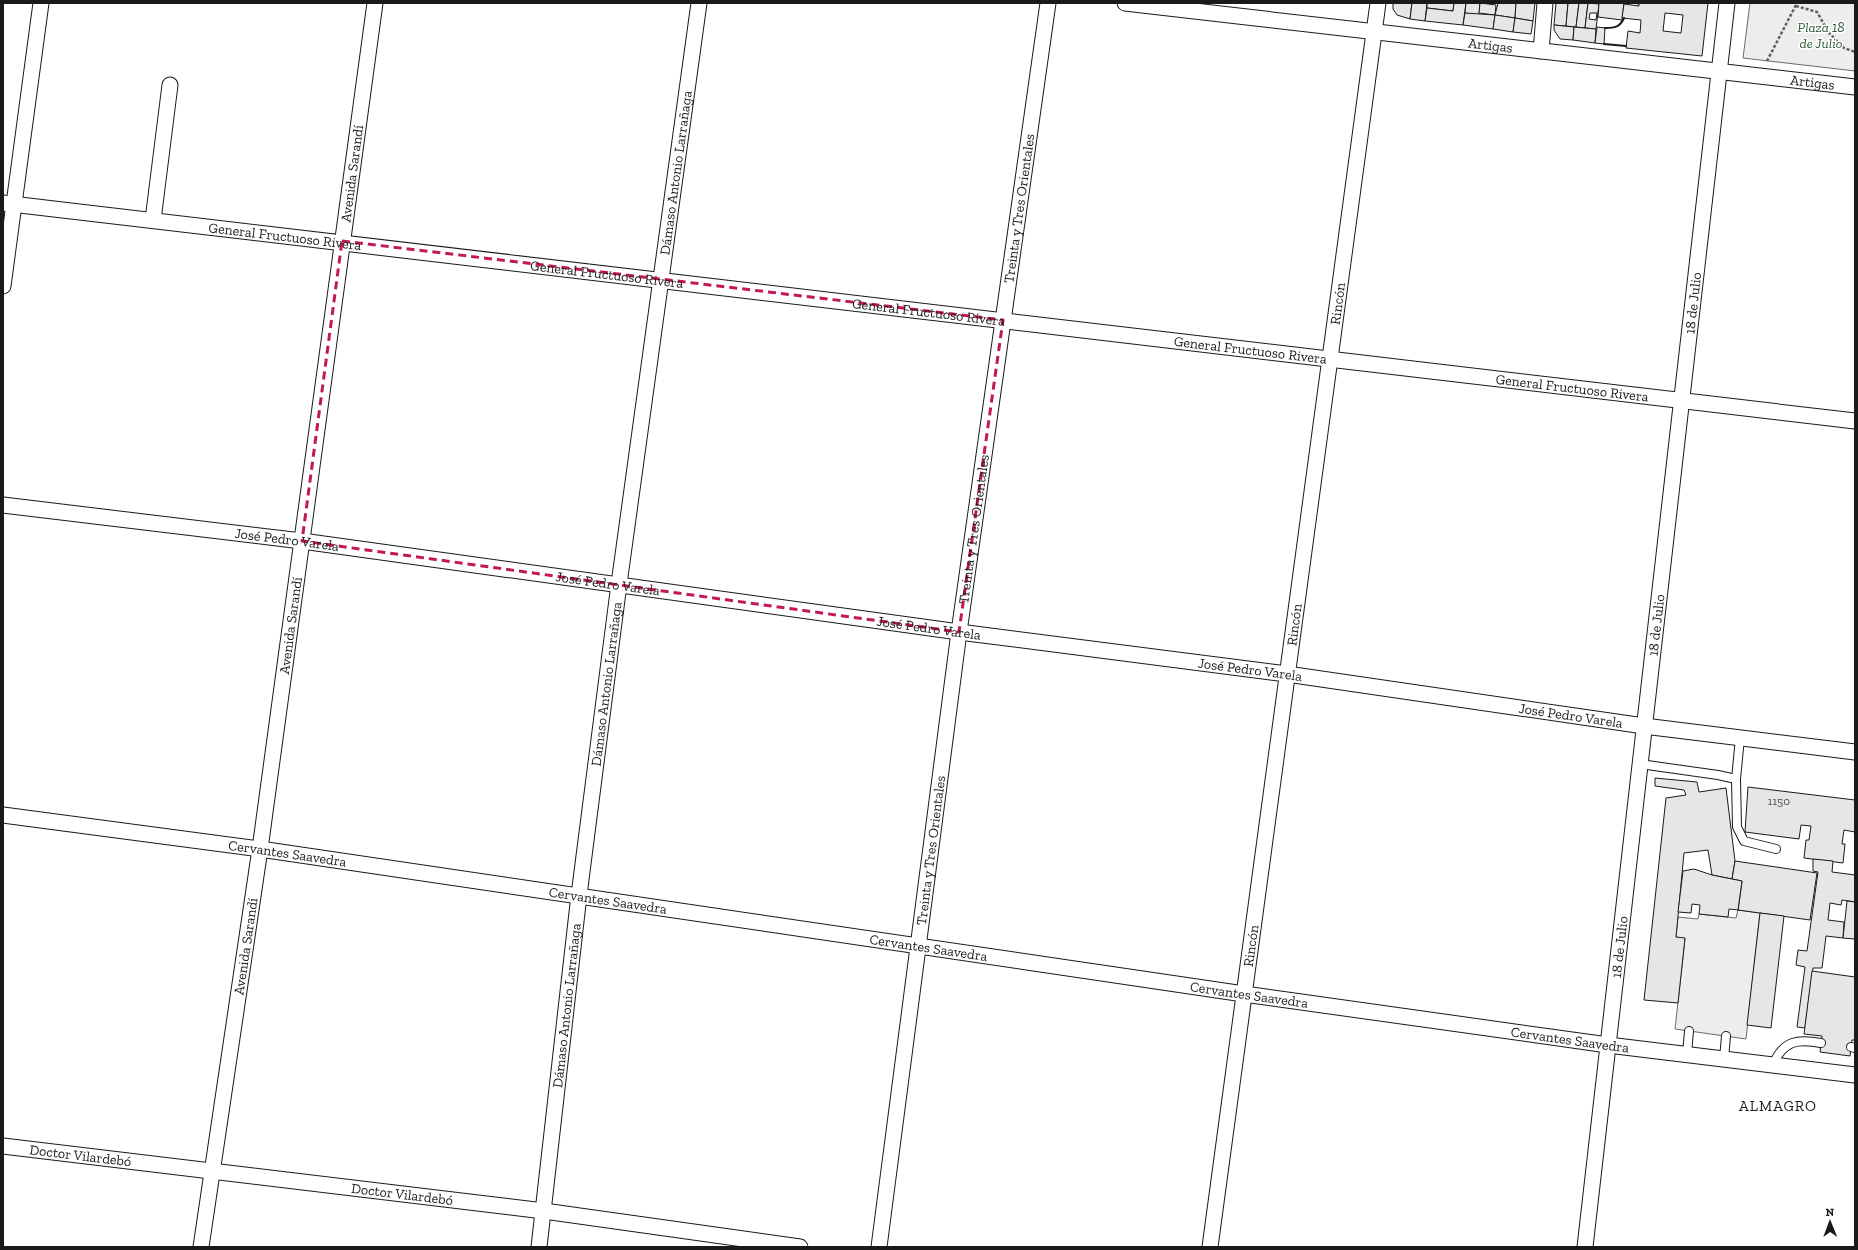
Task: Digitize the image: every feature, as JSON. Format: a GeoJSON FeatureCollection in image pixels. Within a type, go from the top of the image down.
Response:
{"type":"FeatureCollection","features":[{"type":"Feature","properties":{"kind":"street"},"geometry":{"type":"LineString","coordinates":[[3,286],[9,204],[41,3]]}},
{"type":"Feature","properties":{"kind":"street","name":"Avenida Sarandí"},"geometry":{"type":"LineString","coordinates":[[201,1247],[211,1171],[260,849],[374,3]]}},
{"type":"Feature","properties":{"kind":"street","name":"Dámaso Antonio Larrañaga"},"geometry":{"type":"LineString","coordinates":[[539,1247],[579,895],[619,584],[699,3]]}},
{"type":"Feature","properties":{"kind":"street","name":"Treinta y Tres Orientales"},"geometry":{"type":"LineString","coordinates":[[879,1247],[958,632],[1048,3]]}},
{"type":"Feature","properties":{"kind":"street","name":"Artigas"},"geometry":{"type":"LineString","coordinates":[[1126,3],[1855,86]]}},
{"type":"Feature","properties":{"kind":"street","name":"Rincón"},"geometry":{"type":"LineString","coordinates":[[1210,1247],[1378,3]]}},
{"type":"Feature","properties":{"kind":"street"},"geometry":{"type":"LineString","coordinates":[[1541,51],[1545,3]]}},
{"type":"Feature","properties":{"kind":"street","name":"18 de Julio"},"geometry":{"type":"LineString","coordinates":[[1585,1247],[1727,3]]}},
{"type":"Feature","properties":{"kind":"street"},"geometry":{"type":"LineString","coordinates":[[153,220],[170,85]]}},
{"type":"Feature","properties":{"kind":"street","name":"General Fructuoso Rivera"},"geometry":{"type":"LineString","coordinates":[[9,204],[1330,358],[1855,421]]}},
{"type":"Feature","properties":{"kind":"street","name":"José Pedro Varela"},"geometry":{"type":"LineString","coordinates":[[3,505],[302,541],[958,632],[1287,674],[1644,726],[1855,752]]}},
{"type":"Feature","properties":{"kind":"street","name":"Cervantes Saavedra"},"geometry":{"type":"LineString","coordinates":[[3,815],[260,849],[579,895],[918,947],[1244,994],[1608,1045],[1855,1075]]}},
{"type":"Feature","properties":{"kind":"street","name":"Doctor Vilardebó"},"geometry":{"type":"LineString","coordinates":[[3,1146],[544,1211],[800,1247]]}},
{"type":"Feature","properties":{"kind":"lane"},"geometry":{"type":"LineString","coordinates":[[1740,738],[1736,779],[1737,827],[1744,841],[1776,849]]}},
{"type":"Feature","properties":{"kind":"lane"},"geometry":{"type":"LineString","coordinates":[[1640,764],[1736,779]]}},
{"type":"Feature","properties":{"kind":"lane"},"geometry":{"type":"LineString","coordinates":[[1687,1054],[1689,1032]]}},
{"type":"Feature","properties":{"kind":"lane"},"geometry":{"type":"LineString","coordinates":[[1724,1059],[1726,1036]]}},
{"type":"Feature","properties":{"kind":"lane"},"geometry":{"type":"LineString","coordinates":[[1773,1064],[1777,1054],[1793,1042],[1806,1041],[1821,1043]]}},
{"type":"Feature","properties":{"kind":"path"},"geometry":{"type":"LineString","coordinates":[[1767,61],[1797,3]]}},
{"type":"Feature","properties":{"kind":"path"},"geometry":{"type":"LineString","coordinates":[[1796,6],[1817,12],[1829,34],[1844,48],[1855,52]]}},
{"type":"Feature","properties":{"kind":"highlighted area"},"geometry":{"type":"Polygon","coordinates":[[[342,241],[1003,320],[959,632],[302,541],[342,241]]]}},
{"type":"Feature","properties":{"kind":"shaded area","name":"Plaza 18 de Julio"},"geometry":{"type":"Polygon","coordinates":[[[1750,3],[1855,3],[1855,71],[1743,58],[1750,3]]]}},
{"type":"Feature","properties":{"kind":"shaded area"},"geometry":{"type":"Polygon","coordinates":[[[1738,910],[1760,913],[1746,1039],[1675,1029],[1685,939],[1676,937],[1678,917],[1698,919],[1699,914],[1736,918],[1738,910]]]}},
{"type":"Feature","properties":{"kind":"building"},"geometry":{"type":"Polygon","coordinates":[[[1393,3],[1412,3],[1410,19],[1397,15],[1393,9],[1393,3]]]}},
{"type":"Feature","properties":{"kind":"building"},"geometry":{"type":"Polygon","coordinates":[[[1412,3],[1427,3],[1425,21],[1410,19],[1412,3]]]}},
{"type":"Feature","properties":{"kind":"building"},"geometry":{"type":"Polygon","coordinates":[[[1427,3],[1454,3],[1453,11],[1427,8],[1427,3]]]}},
{"type":"Feature","properties":{"kind":"building"},"geometry":{"type":"Polygon","coordinates":[[[1454,3],[1466,3],[1463,25],[1425,21],[1427,8],[1453,11],[1454,3]]]}},
{"type":"Feature","properties":{"kind":"building"},"geometry":{"type":"Polygon","coordinates":[[[1466,3],[1480,3],[1479,15],[1465,13],[1466,3]]]}},
{"type":"Feature","properties":{"kind":"building"},"geometry":{"type":"Polygon","coordinates":[[[1480,3],[1496,5],[1495,15],[1479,13],[1480,3]]]}},
{"type":"Feature","properties":{"kind":"building"},"geometry":{"type":"Polygon","coordinates":[[[1498,3],[1516,3],[1515,18],[1495,15],[1498,3]]]}},
{"type":"Feature","properties":{"kind":"building"},"geometry":{"type":"Polygon","coordinates":[[[1516,3],[1535,3],[1533,21],[1515,18],[1516,3]]]}},
{"type":"Feature","properties":{"kind":"building"},"geometry":{"type":"Polygon","coordinates":[[[1556,3],[1568,3],[1566,26],[1554,25],[1556,3]]]}},
{"type":"Feature","properties":{"kind":"building"},"geometry":{"type":"Polygon","coordinates":[[[1568,3],[1579,3],[1576,27],[1566,26],[1568,3]]]}},
{"type":"Feature","properties":{"kind":"building"},"geometry":{"type":"Polygon","coordinates":[[[1579,3],[1588,3],[1585,28],[1576,27],[1579,3]]]}},
{"type":"Feature","properties":{"kind":"building"},"geometry":{"type":"Polygon","coordinates":[[[1588,3],[1599,4],[1596,29],[1585,28],[1588,3]],[[1590,13],[1589,19],[1596,20],[1597,13],[1590,13]]]}},
{"type":"Feature","properties":{"kind":"building"},"geometry":{"type":"Polygon","coordinates":[[[1599,3],[1624,3],[1622,20],[1598,17],[1599,3]]]}},
{"type":"Feature","properties":{"kind":"building"},"geometry":{"type":"Polygon","coordinates":[[[1631,3],[1708,3],[1702,56],[1626,48],[1628,31],[1640,33],[1641,20],[1622,18],[1624,4],[1639,6],[1639,4],[1631,3]],[[1665,13],[1663,31],[1681,33],[1683,15],[1665,13]]]}},
{"type":"Feature","properties":{"kind":"building"},"geometry":{"type":"Polygon","coordinates":[[[1465,13],[1495,15],[1493,29],[1463,25],[1465,13]]]}},
{"type":"Feature","properties":{"kind":"building"},"geometry":{"type":"Polygon","coordinates":[[[1495,15],[1515,18],[1513,32],[1493,29],[1495,15]]]}},
{"type":"Feature","properties":{"kind":"building"},"geometry":{"type":"Polygon","coordinates":[[[1515,18],[1533,21],[1531,34],[1513,32],[1515,18]]]}},
{"type":"Feature","properties":{"kind":"building"},"geometry":{"type":"Polygon","coordinates":[[[1554,25],[1574,27],[1573,40],[1560,39],[1554,30],[1554,25]]]}},
{"type":"Feature","properties":{"kind":"building"},"geometry":{"type":"Polygon","coordinates":[[[1574,27],[1596,29],[1595,43],[1573,40],[1574,27]]]}},
{"type":"Feature","properties":{"kind":"building"},"geometry":{"type":"Polygon","coordinates":[[[1597,27],[1605,28],[1604,44],[1595,43],[1597,27]]]}},
{"type":"Feature","properties":{"kind":"building"},"geometry":{"type":"Polygon","coordinates":[[[1655,778],[1697,782],[1699,792],[1726,788],[1735,861],[1732,879],[1712,875],[1708,850],[1684,853],[1676,937],[1685,938],[1678,1003],[1644,1000],[1666,798],[1686,795],[1684,790],[1655,786],[1655,778]]]}},
{"type":"Feature","properties":{"kind":"building"},"geometry":{"type":"Polygon","coordinates":[[[1748,787],[1855,800],[1855,832],[1844,830],[1842,844],[1845,844],[1843,863],[1804,858],[1806,840],[1809,840],[1811,826],[1801,825],[1799,839],[1745,832],[1748,787]]]}},
{"type":"Feature","properties":{"kind":"building"},"geometry":{"type":"Polygon","coordinates":[[[1813,859],[1833,861],[1832,872],[1855,875],[1855,902],[1842,900],[1841,905],[1830,903],[1828,920],[1844,922],[1843,938],[1826,936],[1822,968],[1813,968],[1805,1028],[1797,1027],[1805,967],[1796,965],[1798,950],[1807,951],[1818,872],[1813,871],[1813,859]]]}},
{"type":"Feature","properties":{"kind":"building"},"geometry":{"type":"Polygon","coordinates":[[[1735,861],[1817,873],[1810,920],[1738,910],[1742,881],[1732,879],[1735,861]]]}},
{"type":"Feature","properties":{"kind":"building"},"geometry":{"type":"Polygon","coordinates":[[[1694,869],[1712,875],[1742,881],[1738,910],[1729,909],[1728,917],[1699,914],[1700,905],[1692,904],[1691,913],[1678,912],[1683,871],[1694,869]]]}},
{"type":"Feature","properties":{"kind":"building"},"geometry":{"type":"Polygon","coordinates":[[[1847,901],[1855,902],[1855,939],[1843,938],[1847,901]]]}},
{"type":"Feature","properties":{"kind":"building"},"geometry":{"type":"Polygon","coordinates":[[[1760,913],[1784,916],[1771,1028],[1747,1025],[1760,913]]]}},
{"type":"Feature","properties":{"kind":"building"},"geometry":{"type":"Polygon","coordinates":[[[1812,971],[1855,977],[1855,1040],[1852,1040],[1850,1056],[1820,1052],[1822,1036],[1804,1034],[1812,971]]]}},
{"type":"Feature","properties":{"kind":"wall"},"geometry":{"type":"LineString","coordinates":[[1605,28],[1617,26],[1624,18]]}},
{"type":"Feature","properties":{"kind":"wall"},"geometry":{"type":"LineString","coordinates":[[1604,44],[1626,46]]}},
{"type":"Feature","properties":{"kind":"district","name":"ALMAGRO"},"geometry":{"type":"Point","coordinates":[1778,1106]}}]}
